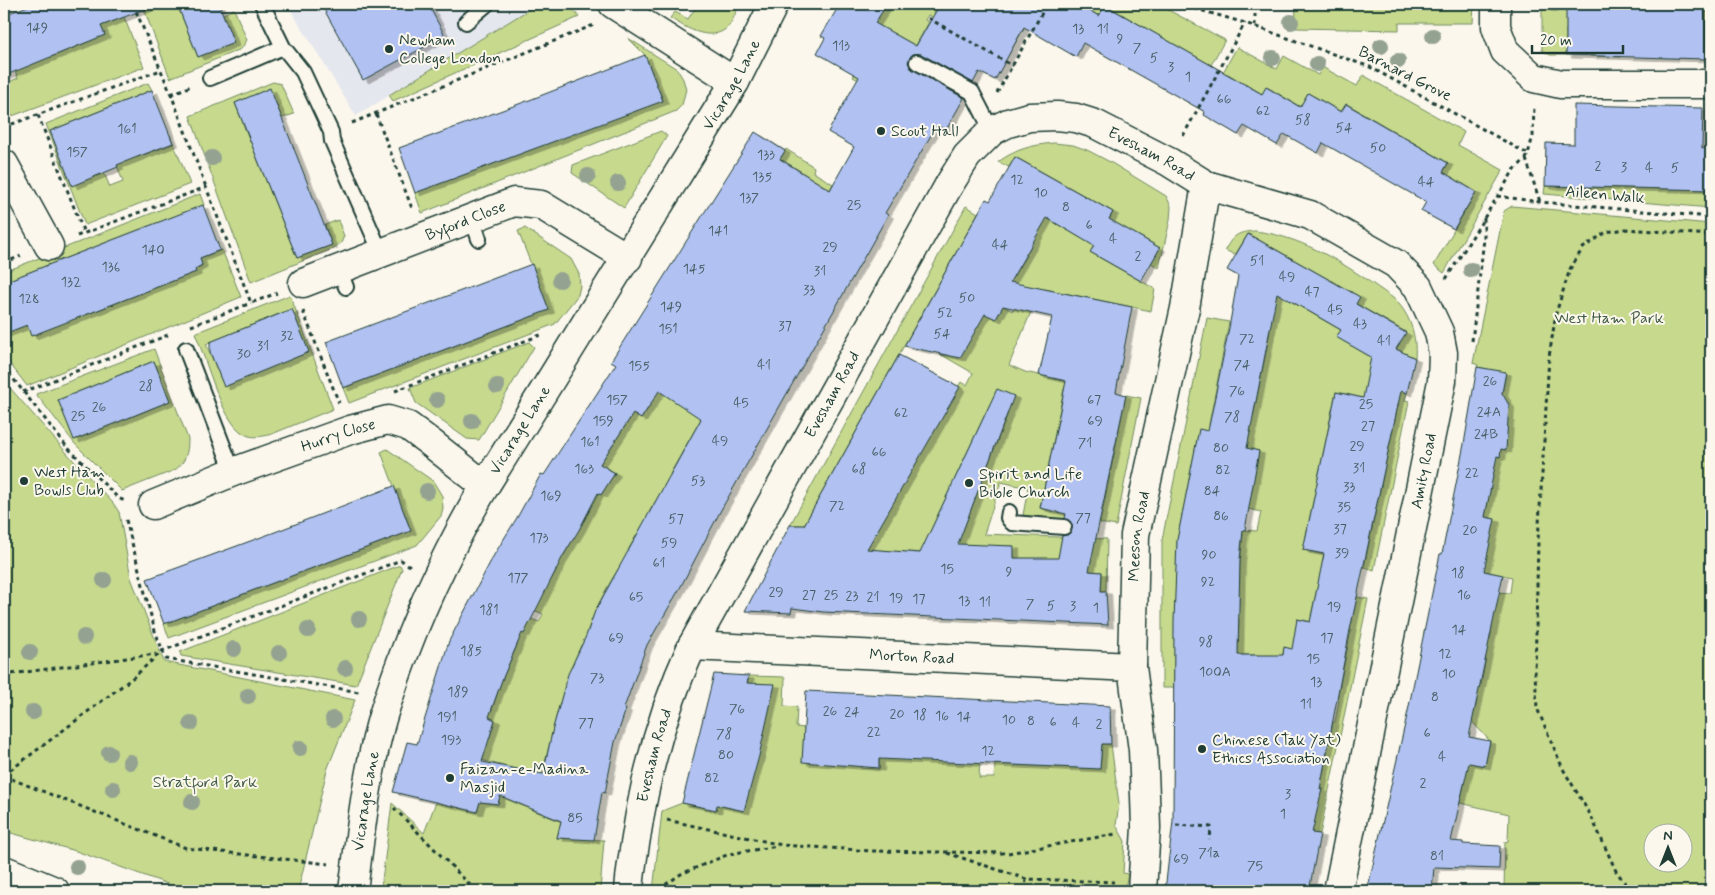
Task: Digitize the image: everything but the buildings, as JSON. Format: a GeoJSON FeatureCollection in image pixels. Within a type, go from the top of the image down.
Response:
{"type":"FeatureCollection","features":[{"type":"Feature","properties":{"kind":"street","name":"Vicarage Lane"},"geometry":{"type":"LineString","coordinates":[[354,879],[368,780],[380,724],[406,647],[433,581],[485,486],[628,258],[735,82],[774,4]]}},
{"type":"Feature","properties":{"kind":"street"},"geometry":{"type":"LineString","coordinates":[[1496,4],[1496,27],[1505,51],[1534,78],[1561,84],[1711,84]]}},
{"type":"Feature","properties":{"kind":"street"},"geometry":{"type":"LineString","coordinates":[[617,7],[735,82]]}},
{"type":"Feature","properties":{"kind":"street","name":"Evesham Road"},"geometry":{"type":"LineString","coordinates":[[628,891],[650,762],[678,675],[692,646],[949,185],[967,156],[1000,127],[1029,117],[1057,116],[1076,118],[1095,124],[1169,162],[1206,185]]}},
{"type":"Feature","properties":{"kind":"street"},"geometry":{"type":"LineString","coordinates":[[4,164],[49,246]]}},
{"type":"Feature","properties":{"kind":"street","name":"Amity Road"},"geometry":{"type":"LineString","coordinates":[[1206,185],[1310,215],[1396,264],[1418,287],[1439,332],[1442,346],[1442,380],[1338,891]]}},
{"type":"Feature","properties":{"kind":"street","name":"Meeson Road"},"geometry":{"type":"LineString","coordinates":[[1142,887],[1146,825],[1143,750],[1132,666],[1135,535],[1185,308],[1206,185]]}},
{"type":"Feature","properties":{"kind":"street","name":"Byford Close"},"geometry":{"type":"LineString","coordinates":[[298,285],[342,278],[381,253],[423,237],[476,228],[514,202],[541,206],[628,258]]}},
{"type":"Feature","properties":{"kind":"street","name":"Hurry Close"},"geometry":{"type":"LineString","coordinates":[[153,505],[233,472],[350,430],[388,420],[408,426],[431,442],[485,486]]}},
{"type":"Feature","properties":{"kind":"street","name":"Morton Road"},"geometry":{"type":"LineString","coordinates":[[692,646],[1132,666]]}},
{"type":"Feature","properties":{"kind":"street"},"geometry":{"type":"LineString","coordinates":[[4,870],[55,891]]}},
{"type":"Feature","properties":{"kind":"lane"},"geometry":{"type":"LineString","coordinates":[[262,4],[283,47],[303,72],[331,132],[336,149],[381,253]]}},
{"type":"Feature","properties":{"kind":"lane"},"geometry":{"type":"LineString","coordinates":[[466,22],[487,4]]}},
{"type":"Feature","properties":{"kind":"lane"},"geometry":{"type":"LineString","coordinates":[[210,78],[283,47]]}},
{"type":"Feature","properties":{"kind":"lane"},"geometry":{"type":"LineString","coordinates":[[917,62],[972,92],[1000,127]]}},
{"type":"Feature","properties":{"kind":"lane"},"geometry":{"type":"LineString","coordinates":[[186,349],[233,472]]}},
{"type":"Feature","properties":{"kind":"lane"},"geometry":{"type":"LineString","coordinates":[[1008,512],[1008,518],[1012,523],[1064,527]]}},
{"type":"Feature","properties":{"kind":"path"},"geometry":{"type":"LineString","coordinates":[[133,4],[161,70],[251,303]]}},
{"type":"Feature","properties":{"kind":"path"},"geometry":{"type":"LineString","coordinates":[[1000,127],[994,98],[1047,4]]}},
{"type":"Feature","properties":{"kind":"path","name":"Barnard Grove"},"geometry":{"type":"LineString","coordinates":[[1179,4],[1255,26],[1370,67],[1528,154]]}},
{"type":"Feature","properties":{"kind":"path"},"geometry":{"type":"LineString","coordinates":[[1255,4],[1255,26]]}},
{"type":"Feature","properties":{"kind":"path"},"geometry":{"type":"LineString","coordinates":[[331,132],[602,21],[617,7]]}},
{"type":"Feature","properties":{"kind":"path"},"geometry":{"type":"LineString","coordinates":[[928,18],[1013,66]]}},
{"type":"Feature","properties":{"kind":"path"},"geometry":{"type":"LineString","coordinates":[[1169,162],[1245,23]]}},
{"type":"Feature","properties":{"kind":"path"},"geometry":{"type":"LineString","coordinates":[[4,127],[161,70]]}},
{"type":"Feature","properties":{"kind":"path"},"geometry":{"type":"LineString","coordinates":[[1428,309],[1497,196],[1514,170],[1526,159],[1533,136],[1534,78]]}},
{"type":"Feature","properties":{"kind":"path"},"geometry":{"type":"LineString","coordinates":[[376,114],[423,237]]}},
{"type":"Feature","properties":{"kind":"path"},"geometry":{"type":"LineString","coordinates":[[38,115],[84,233]]}},
{"type":"Feature","properties":{"kind":"path"},"geometry":{"type":"LineString","coordinates":[[1526,159],[1540,202]]}},
{"type":"Feature","properties":{"kind":"path"},"geometry":{"type":"LineString","coordinates":[[4,263],[206,187]]}},
{"type":"Feature","properties":{"kind":"path","name":"Aileen Walk"},"geometry":{"type":"LineString","coordinates":[[1497,196],[1540,202],[1711,217]]}},
{"type":"Feature","properties":{"kind":"path"},"geometry":{"type":"LineString","coordinates":[[1472,343],[1484,239],[1484,218]]}},
{"type":"Feature","properties":{"kind":"path"},"geometry":{"type":"LineString","coordinates":[[1631,891],[1616,871],[1591,816],[1563,769],[1537,708],[1535,674],[1538,541],[1549,357],[1556,313],[1570,268],[1583,248],[1606,232],[1626,229],[1711,235]]}},
{"type":"Feature","properties":{"kind":"path"},"geometry":{"type":"LineString","coordinates":[[187,328],[298,285],[350,430]]}},
{"type":"Feature","properties":{"kind":"path"},"geometry":{"type":"LineString","coordinates":[[388,394],[568,325],[584,326]]}},
{"type":"Feature","properties":{"kind":"path"},"geometry":{"type":"LineString","coordinates":[[23,392],[169,335]]}},
{"type":"Feature","properties":{"kind":"path"},"geometry":{"type":"LineString","coordinates":[[4,367],[67,447],[118,498],[127,502],[126,508]]}},
{"type":"Feature","properties":{"kind":"path"},"geometry":{"type":"LineString","coordinates":[[124,514],[155,631],[166,659],[359,692],[387,703]]}},
{"type":"Feature","properties":{"kind":"path"},"geometry":{"type":"LineString","coordinates":[[4,775],[135,676],[162,651],[401,560],[433,581]]}},
{"type":"Feature","properties":{"kind":"path"},"geometry":{"type":"LineString","coordinates":[[4,675],[157,654]]}},
{"type":"Feature","properties":{"kind":"path"},"geometry":{"type":"LineString","coordinates":[[4,775],[186,848],[354,879]]}},
{"type":"Feature","properties":{"kind":"path"},"geometry":{"type":"LineString","coordinates":[[368,780],[476,891]]}},
{"type":"Feature","properties":{"kind":"path"},"geometry":{"type":"LineString","coordinates":[[640,815],[782,845],[873,851],[1008,853],[1146,825],[1211,828],[1210,840]]}},
{"type":"Feature","properties":{"kind":"path"},"geometry":{"type":"LineString","coordinates":[[657,891],[681,874],[729,854],[782,845]]}},
{"type":"Feature","properties":{"kind":"path"},"geometry":{"type":"LineString","coordinates":[[944,852],[1026,879],[1142,887]]}},
{"type":"Feature","properties":{"kind":"path"},"geometry":{"type":"LineString","coordinates":[[1025,891],[1026,879]]}},
{"type":"Feature","properties":{"kind":"shaded area","name":"Newham College London"},"geometry":{"type":"Polygon","coordinates":[[[287,4],[538,4],[356,116],[287,4]]]}},
{"type":"Feature","properties":{"kind":"green space"},"geometry":{"type":"Polygon","coordinates":[[[142,4],[177,4],[198,57],[234,43],[223,14],[234,9],[247,40],[241,49],[170,78],[142,4]]]}},
{"type":"Feature","properties":{"kind":"green space"},"geometry":{"type":"Polygon","coordinates":[[[538,4],[569,4],[579,17],[393,101],[389,95],[538,4]]]}},
{"type":"Feature","properties":{"kind":"green space"},"geometry":{"type":"Polygon","coordinates":[[[698,4],[711,4],[728,9],[730,4],[739,4],[729,26],[715,34],[691,30],[670,18],[675,12],[688,19],[698,4]]]}},
{"type":"Feature","properties":{"kind":"green space"},"geometry":{"type":"Polygon","coordinates":[[[887,4],[981,4],[1024,28],[1006,59],[928,15],[925,20],[929,22],[887,96],[853,77],[859,67],[875,23],[887,4]]]}},
{"type":"Feature","properties":{"kind":"green space"},"geometry":{"type":"Polygon","coordinates":[[[1078,4],[1157,4],[1225,40],[1189,104],[1155,34],[1106,5],[1099,16],[1078,4]]]}},
{"type":"Feature","properties":{"kind":"green space"},"geometry":{"type":"Polygon","coordinates":[[[1259,4],[1474,4],[1473,23],[1399,23],[1399,30],[1295,28],[1296,8],[1259,7],[1259,4]]]}},
{"type":"Feature","properties":{"kind":"green space"},"geometry":{"type":"Polygon","coordinates":[[[1542,4],[1551,4],[1551,11],[1711,12],[1711,59],[1645,57],[1622,31],[1621,57],[1590,56],[1566,29],[1566,55],[1550,55],[1542,50],[1542,4]]]}},
{"type":"Feature","properties":{"kind":"green space"},"geometry":{"type":"Polygon","coordinates":[[[124,17],[144,67],[4,119],[4,84],[18,78],[11,61],[51,57],[105,35],[101,26],[124,17]]]}},
{"type":"Feature","properties":{"kind":"green space"},"geometry":{"type":"Polygon","coordinates":[[[628,38],[677,69],[686,89],[682,105],[676,111],[422,213],[415,193],[663,100],[645,55],[628,38]]]}},
{"type":"Feature","properties":{"kind":"green space"},"geometry":{"type":"Polygon","coordinates":[[[1237,47],[1277,69],[1284,56],[1318,75],[1322,67],[1357,86],[1363,75],[1464,132],[1458,145],[1503,170],[1444,273],[1434,265],[1476,192],[1443,173],[1448,163],[1347,104],[1341,112],[1308,93],[1300,107],[1267,87],[1262,94],[1228,74],[1222,74],[1237,47]]]}},
{"type":"Feature","properties":{"kind":"green space"},"geometry":{"type":"Polygon","coordinates":[[[273,82],[281,84],[294,114],[282,118],[270,89],[235,103],[297,258],[332,245],[325,225],[338,220],[344,236],[341,243],[332,249],[251,282],[190,116],[273,82]]]}},
{"type":"Feature","properties":{"kind":"green space"},"geometry":{"type":"Polygon","coordinates":[[[148,83],[152,90],[50,131],[72,185],[104,173],[110,187],[123,182],[114,157],[138,157],[173,144],[170,135],[190,184],[85,225],[46,124],[148,83]]]}},
{"type":"Feature","properties":{"kind":"green space"},"geometry":{"type":"Polygon","coordinates":[[[661,131],[667,136],[624,208],[572,173],[573,165],[661,131]]]}},
{"type":"Feature","properties":{"kind":"green space"},"geometry":{"type":"Polygon","coordinates":[[[1054,143],[1073,145],[1087,150],[1166,196],[1171,206],[1170,220],[1159,268],[1151,263],[1160,248],[1109,220],[1113,212],[1015,157],[1009,167],[998,162],[1024,148],[1054,143]]]}},
{"type":"Feature","properties":{"kind":"green space"},"geometry":{"type":"Polygon","coordinates":[[[786,149],[814,167],[813,172],[833,184],[670,474],[694,487],[664,487],[649,512],[666,538],[642,526],[628,550],[631,552],[618,569],[600,601],[587,632],[611,644],[581,645],[565,688],[552,733],[545,763],[572,773],[538,793],[534,810],[561,821],[557,838],[604,840],[600,891],[382,891],[392,803],[424,833],[436,802],[477,812],[480,802],[498,804],[506,767],[475,758],[485,736],[490,737],[495,720],[480,715],[466,702],[492,710],[501,682],[518,643],[492,635],[531,619],[539,622],[543,614],[534,610],[557,569],[533,557],[540,544],[564,555],[571,543],[548,532],[582,520],[584,521],[590,510],[567,498],[567,473],[601,495],[615,473],[600,464],[633,414],[641,419],[650,406],[626,370],[664,394],[800,171],[780,159],[786,149]]]}},
{"type":"Feature","properties":{"kind":"green space"},"geometry":{"type":"Polygon","coordinates":[[[1545,186],[1711,190],[1711,208],[1544,194],[1545,186]]]}},
{"type":"Feature","properties":{"kind":"green space"},"geometry":{"type":"Polygon","coordinates":[[[200,194],[204,205],[4,282],[4,272],[200,194]]]}},
{"type":"Feature","properties":{"kind":"green space"},"geometry":{"type":"Polygon","coordinates":[[[966,206],[978,213],[804,525],[953,395],[961,382],[967,385],[973,373],[940,354],[967,304],[996,319],[1003,306],[1012,311],[1019,299],[989,264],[1013,277],[1028,252],[1043,216],[1094,245],[1090,252],[1155,289],[1151,311],[1045,289],[1031,312],[1009,365],[1025,372],[1092,387],[1091,394],[1064,389],[1040,508],[1067,514],[1065,523],[1023,515],[1028,488],[1001,482],[984,534],[1107,539],[1106,591],[1101,591],[1102,572],[1086,571],[1014,558],[1013,546],[925,553],[865,550],[800,525],[790,525],[966,206]],[[990,404],[930,532],[962,533],[1008,413],[990,404]]]}},
{"type":"Feature","properties":{"kind":"green space","name":"West Ham Park"},"geometry":{"type":"Polygon","coordinates":[[[1512,206],[1711,224],[1711,891],[1504,891],[1505,842],[1508,841],[1509,814],[1460,803],[1464,785],[1465,762],[1485,766],[1490,741],[1462,711],[1474,713],[1477,701],[1448,695],[1451,678],[1481,685],[1486,657],[1456,651],[1460,633],[1490,640],[1492,627],[1462,620],[1498,592],[1510,593],[1512,577],[1473,571],[1495,519],[1485,517],[1490,490],[1482,487],[1489,455],[1500,457],[1501,449],[1505,450],[1509,405],[1501,400],[1506,373],[1477,367],[1478,365],[1473,363],[1504,211],[1512,206]]]}},
{"type":"Feature","properties":{"kind":"green space"},"geometry":{"type":"Polygon","coordinates":[[[525,228],[571,259],[579,274],[580,286],[578,295],[555,324],[349,403],[343,388],[549,310],[518,231],[525,228]]]}},
{"type":"Feature","properties":{"kind":"green space"},"geometry":{"type":"Polygon","coordinates":[[[1255,231],[1274,234],[1311,247],[1345,266],[1393,298],[1404,311],[1411,325],[1415,341],[1415,358],[1396,349],[1406,332],[1356,304],[1359,297],[1248,234],[1235,255],[1225,250],[1237,235],[1255,231]]]}},
{"type":"Feature","properties":{"kind":"green space"},"geometry":{"type":"Polygon","coordinates":[[[222,250],[241,297],[27,386],[4,356],[4,334],[27,325],[32,336],[42,333],[38,321],[68,321],[83,316],[196,272],[195,269],[202,266],[200,258],[222,250]]]}},
{"type":"Feature","properties":{"kind":"green space"},"geometry":{"type":"Polygon","coordinates":[[[1243,280],[1266,287],[1341,330],[1337,337],[1387,366],[1397,390],[1407,393],[1405,400],[1409,401],[1374,570],[1364,567],[1399,400],[1363,398],[1336,392],[1303,550],[1330,556],[1317,589],[1311,616],[1351,625],[1357,597],[1368,599],[1320,834],[1310,833],[1322,789],[1320,789],[1333,722],[1335,722],[1339,700],[1337,699],[1351,630],[1298,619],[1311,653],[1284,648],[1281,664],[1258,655],[1232,655],[1238,650],[1239,619],[1213,606],[1239,605],[1243,534],[1217,531],[1257,531],[1261,512],[1248,509],[1259,451],[1233,446],[1199,430],[1177,542],[1174,688],[1162,688],[1162,540],[1207,318],[1229,322],[1209,425],[1250,433],[1270,331],[1256,314],[1232,309],[1243,280]]]}},
{"type":"Feature","properties":{"kind":"green space"},"geometry":{"type":"Polygon","coordinates":[[[290,295],[333,409],[272,434],[258,437],[249,436],[240,431],[231,421],[223,407],[195,333],[290,295]],[[291,309],[206,344],[224,386],[309,352],[291,309]]]}},
{"type":"Feature","properties":{"kind":"green space"},"geometry":{"type":"Polygon","coordinates":[[[529,342],[534,347],[479,440],[467,439],[416,403],[410,388],[529,342]]]}},
{"type":"Feature","properties":{"kind":"green space"},"geometry":{"type":"Polygon","coordinates":[[[154,349],[188,439],[186,456],[182,464],[175,470],[122,491],[75,444],[36,394],[154,349]],[[154,361],[58,400],[75,440],[170,401],[154,361]]]}},
{"type":"Feature","properties":{"kind":"green space","name":"Stratford Park"},"geometry":{"type":"Polygon","coordinates":[[[4,381],[119,512],[131,578],[164,662],[355,700],[327,770],[298,891],[187,891],[76,851],[4,831],[4,381]]]}},
{"type":"Feature","properties":{"kind":"green space"},"geometry":{"type":"Polygon","coordinates":[[[1126,395],[1141,398],[1116,526],[1100,523],[1126,395]]]}},
{"type":"Feature","properties":{"kind":"green space"},"geometry":{"type":"Polygon","coordinates":[[[387,449],[433,481],[442,496],[443,508],[441,516],[417,545],[169,638],[164,624],[411,531],[381,452],[387,449]]]}},
{"type":"Feature","properties":{"kind":"green space"},"geometry":{"type":"Polygon","coordinates":[[[400,565],[402,569],[356,685],[181,656],[180,652],[400,565]]]}},
{"type":"Feature","properties":{"kind":"green space"},"geometry":{"type":"Polygon","coordinates":[[[749,676],[785,677],[784,706],[797,707],[796,727],[804,728],[861,757],[861,768],[879,769],[881,732],[981,737],[979,778],[994,778],[995,764],[1100,769],[1102,744],[1111,744],[1119,804],[1116,825],[1125,841],[1123,873],[1128,874],[1124,891],[653,891],[662,811],[682,803],[715,810],[717,805],[744,811],[751,782],[747,685],[749,676]]]}},
{"type":"Feature","properties":{"kind":"place","name":"Newham College London"},"geometry":{"type":"Point","coordinates":[389,49]}},
{"type":"Feature","properties":{"kind":"place","name":"Scout Hall"},"geometry":{"type":"Point","coordinates":[881,131]}},
{"type":"Feature","properties":{"kind":"place","name":"West Ham Bowls Club"},"geometry":{"type":"Point","coordinates":[24,481]}},
{"type":"Feature","properties":{"kind":"place","name":"Spirit and Life Bible Church"},"geometry":{"type":"Point","coordinates":[969,483]}},
{"type":"Feature","properties":{"kind":"place","name":"Chinese (Tak Yat) Ethics Association"},"geometry":{"type":"Point","coordinates":[1202,749]}},
{"type":"Feature","properties":{"kind":"place","name":"Faizan-e-Madina Masjid"},"geometry":{"type":"Point","coordinates":[450,778]}}]}
